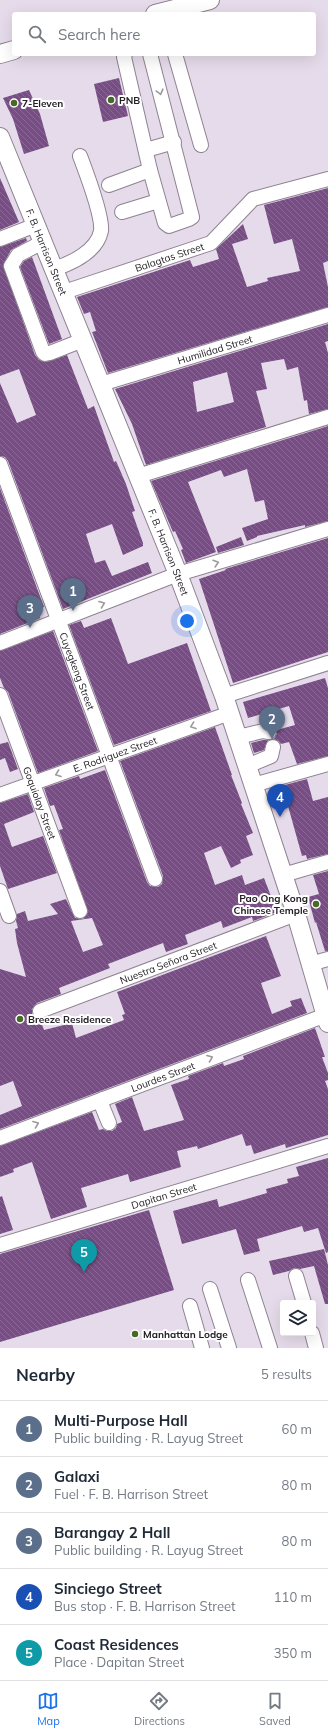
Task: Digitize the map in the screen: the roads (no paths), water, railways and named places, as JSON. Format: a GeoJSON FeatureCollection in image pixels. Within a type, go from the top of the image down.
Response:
{"type":"FeatureCollection","features":[{"type":"Feature","properties":{"kind":"main road"},"geometry":{"type":"LineString","coordinates":[[164,12],[210,0]]}},
{"type":"Feature","properties":{"kind":"main road"},"geometry":{"type":"LineString","coordinates":[[0,54],[12,51]]}},
{"type":"Feature","properties":{"kind":"main road","name":"F. B. Harrison Street"},"geometry":{"type":"LineString","coordinates":[[0,137],[178,574],[224,696],[296,914],[327,1019]]}},
{"type":"Feature","properties":{"kind":"street"},"geometry":{"type":"LineString","coordinates":[[124,56],[150,170],[158,201],[167,225],[192,217],[174,142],[151,56]]}},
{"type":"Feature","properties":{"kind":"street"},"geometry":{"type":"LineString","coordinates":[[176,56],[201,144]]}},
{"type":"Feature","properties":{"kind":"street"},"geometry":{"type":"LineString","coordinates":[[146,150],[174,142]]}},
{"type":"Feature","properties":{"kind":"street"},"geometry":{"type":"LineString","coordinates":[[54,269],[67,265],[86,253],[94,245],[101,231],[97,208],[80,156]]}},
{"type":"Feature","properties":{"kind":"street"},"geometry":{"type":"LineString","coordinates":[[109,185],[150,170]]}},
{"type":"Feature","properties":{"kind":"street","name":"Balagtas Street"},"geometry":{"type":"LineString","coordinates":[[64,292],[211,243],[253,199],[328,179]]}},
{"type":"Feature","properties":{"kind":"street"},"geometry":{"type":"LineString","coordinates":[[122,212],[158,201]]}},
{"type":"Feature","properties":{"kind":"street"},"geometry":{"type":"LineString","coordinates":[[0,239],[36,225]]}},
{"type":"Feature","properties":{"kind":"street"},"geometry":{"type":"LineString","coordinates":[[43,242],[18,255],[11,266],[43,352],[45,354],[50,353],[83,340]]}},
{"type":"Feature","properties":{"kind":"street","name":"Humilidad Street"},"geometry":{"type":"LineString","coordinates":[[101,384],[328,315]]}},
{"type":"Feature","properties":{"kind":"street"},"geometry":{"type":"LineString","coordinates":[[138,476],[328,417]]}},
{"type":"Feature","properties":{"kind":"street","name":"Cuyegkeng Street"},"geometry":{"type":"LineString","coordinates":[[0,464],[155,879]]}},
{"type":"Feature","properties":{"kind":"street"},"geometry":{"type":"LineString","coordinates":[[0,643],[178,574],[328,529]]}},
{"type":"Feature","properties":{"kind":"street"},"geometry":{"type":"LineString","coordinates":[[224,696],[328,663]]}},
{"type":"Feature","properties":{"kind":"street","name":"Goquiolay Street"},"geometry":{"type":"LineString","coordinates":[[0,695],[34,783],[80,911]]}},
{"type":"Feature","properties":{"kind":"street","name":"E. Rodriguez Street"},"geometry":{"type":"LineString","coordinates":[[0,795],[230,713]]}},
{"type":"Feature","properties":{"kind":"street"},"geometry":{"type":"LineString","coordinates":[[238,737],[263,731],[269,732]]}},
{"type":"Feature","properties":{"kind":"street"},"geometry":{"type":"LineString","coordinates":[[247,766],[271,756],[273,747]]}},
{"type":"Feature","properties":{"kind":"street"},"geometry":{"type":"LineString","coordinates":[[254,785],[328,764]]}},
{"type":"Feature","properties":{"kind":"street"},"geometry":{"type":"LineString","coordinates":[[283,875],[328,862]]}},
{"type":"Feature","properties":{"kind":"street"},"geometry":{"type":"LineString","coordinates":[[0,891],[9,916]]}},
{"type":"Feature","properties":{"kind":"street","name":"Nuestra Señora Street"},"geometry":{"type":"LineString","coordinates":[[40,1011],[296,914]]}},
{"type":"Feature","properties":{"kind":"street"},"geometry":{"type":"LineString","coordinates":[[310,964],[328,959]]}},
{"type":"Feature","properties":{"kind":"street","name":"Lourdes Street"},"geometry":{"type":"LineString","coordinates":[[0,1138],[104,1098],[327,1019]]}},
{"type":"Feature","properties":{"kind":"street"},"geometry":{"type":"LineString","coordinates":[[104,1098],[102,1106],[109,1123]]}},
{"type":"Feature","properties":{"kind":"street","name":"Dapitan Street"},"geometry":{"type":"LineString","coordinates":[[0,1245],[328,1146]]}},
{"type":"Feature","properties":{"kind":"street"},"geometry":{"type":"LineString","coordinates":[[296,1276],[303,1300]]}},
{"type":"Feature","properties":{"kind":"street"},"geometry":{"type":"LineString","coordinates":[[248,1280],[270,1348]]}},
{"type":"Feature","properties":{"kind":"street"},"geometry":{"type":"LineString","coordinates":[[210,1289],[229,1348]]}},
{"type":"Feature","properties":{"kind":"street"},"geometry":{"type":"LineString","coordinates":[[190,1306],[202,1348]]}},
{"type":"Feature","properties":{"kind":"street"},"geometry":{"type":"LineString","coordinates":[[313,1336],[317,1348],[328,1345]]}},
{"type":"Feature","properties":{"kind":"place","name":"PNB"},"geometry":{"type":"Point","coordinates":[111,100]}},
{"type":"Feature","properties":{"kind":"place","name":"7-Eleven"},"geometry":{"type":"Point","coordinates":[14,103]}},
{"type":"Feature","properties":{"kind":"place","name":"Multi-Purpose Hall"},"geometry":{"type":"Point","coordinates":[73,611]}},
{"type":"Feature","properties":{"kind":"place","name":"Barangay 2 Hall"},"geometry":{"type":"Point","coordinates":[30,628]}},
{"type":"Feature","properties":{"kind":"place","name":"Galaxi"},"geometry":{"type":"Point","coordinates":[272,739]}},
{"type":"Feature","properties":{"kind":"place","name":"Sinciego Street"},"geometry":{"type":"Point","coordinates":[280,817]}},
{"type":"Feature","properties":{"kind":"place","name":"Pao Ong Kong Chinese Temple"},"geometry":{"type":"Point","coordinates":[316,904]}},
{"type":"Feature","properties":{"kind":"place","name":"Breeze Residence"},"geometry":{"type":"Point","coordinates":[20,1019]}},
{"type":"Feature","properties":{"kind":"place","name":"Coast Residences"},"geometry":{"type":"Point","coordinates":[84,1272]}},
{"type":"Feature","properties":{"kind":"place","name":"Manhattan Lodge"},"geometry":{"type":"Point","coordinates":[135,1334]}}]}
